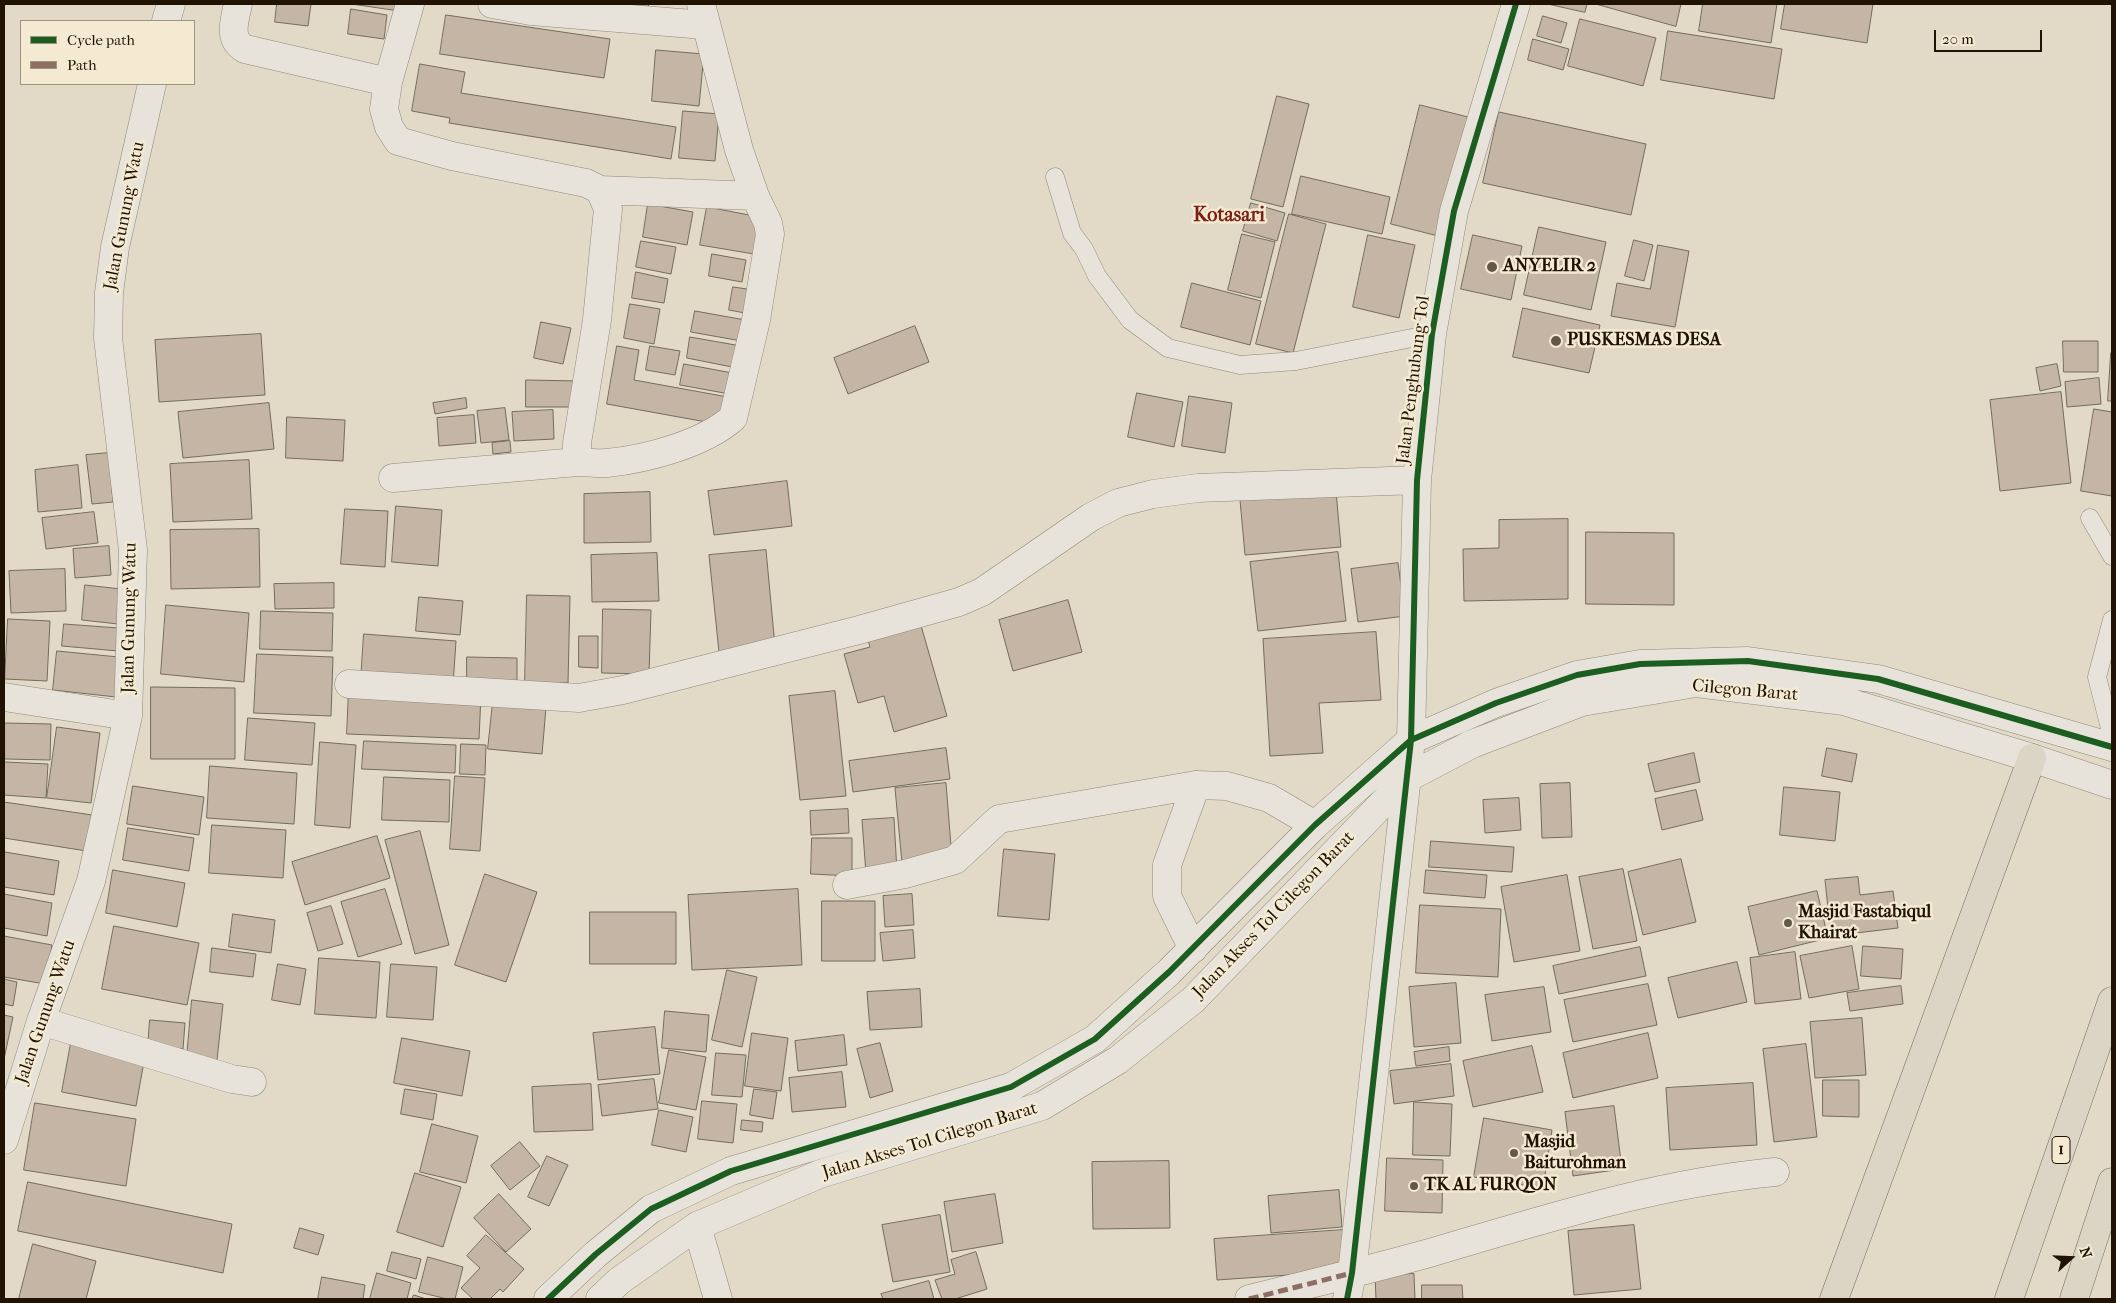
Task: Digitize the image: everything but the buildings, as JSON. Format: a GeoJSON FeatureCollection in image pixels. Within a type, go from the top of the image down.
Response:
{"type":"FeatureCollection","features":[{"type":"Feature","properties":{"kind":"highway"},"geometry":{"type":"LineString","coordinates":[[1834,1299],[2032,758]]}},
{"type":"Feature","properties":{"kind":"highway","name":"1"},"geometry":{"type":"LineString","coordinates":[[2009,1299],[2112,1001]]}},
{"type":"Feature","properties":{"kind":"highway"},"geometry":{"type":"LineString","coordinates":[[2074,1299],[2112,1182]]}},
{"type":"Feature","properties":{"kind":"street"},"geometry":{"type":"LineString","coordinates":[[166,20],[170,4]]}},
{"type":"Feature","properties":{"kind":"street"},"geometry":{"type":"LineString","coordinates":[[238,4],[233,34],[238,45],[245,49],[388,82]]}},
{"type":"Feature","properties":{"kind":"street"},"geometry":{"type":"LineString","coordinates":[[410,4],[388,82],[384,109],[389,127],[398,141],[452,156],[586,183],[600,190],[755,196]]}},
{"type":"Feature","properties":{"kind":"street"},"geometry":{"type":"LineString","coordinates":[[393,478],[577,462],[605,464],[654,456],[721,429],[733,418],[756,320],[770,234],[768,223],[755,196],[739,150],[703,15],[531,11],[492,4]]}},
{"type":"Feature","properties":{"kind":"street","name":"Jalan Penghubung Tol"},"geometry":{"type":"LineString","coordinates":[[1350,1286],[1411,740],[1417,480],[1432,334],[1454,210],[1516,4]]}},
{"type":"Feature","properties":{"kind":"street","name":"Jalan Gunung Watu"},"geometry":{"type":"LineString","coordinates":[[4,1140],[41,1021],[92,881],[128,716],[133,550],[108,338],[109,292],[116,247],[152,85]]}},
{"type":"Feature","properties":{"kind":"street"},"geometry":{"type":"LineString","coordinates":[[577,462],[577,443],[597,320],[608,209],[600,190]]}},
{"type":"Feature","properties":{"kind":"street"},"geometry":{"type":"LineString","coordinates":[[349,684],[588,697],[623,690],[859,630],[959,602],[982,592],[1091,517],[1127,500],[1153,494],[1198,488],[1417,480]]}},
{"type":"Feature","properties":{"kind":"street"},"geometry":{"type":"LineString","coordinates":[[548,1299],[596,1254],[650,1209],[731,1171],[1011,1087],[1095,1039],[1169,972],[1315,825],[1411,740],[1496,703],[1577,675],[1640,664],[1748,660],[1878,679],[2112,747]]}},
{"type":"Feature","properties":{"kind":"street","name":"Cilegon Barat"},"geometry":{"type":"LineString","coordinates":[[1407,778],[1472,744],[1582,702],[1696,683],[1844,701],[2032,758],[2112,785]]}},
{"type":"Feature","properties":{"kind":"street"},"geometry":{"type":"LineString","coordinates":[[4,697],[128,716]]}},
{"type":"Feature","properties":{"kind":"street","name":"Jalan Akses Tol Cilegon Barat"},"geometry":{"type":"LineString","coordinates":[[600,1299],[619,1281],[697,1226],[820,1174],[1042,1106],[1118,1060],[1193,1000],[1407,778]]}},
{"type":"Feature","properties":{"kind":"street"},"geometry":{"type":"LineString","coordinates":[[847,885],[905,874],[955,860],[999,819],[1196,785],[1227,786],[1269,798],[1315,825]]}},
{"type":"Feature","properties":{"kind":"street"},"geometry":{"type":"LineString","coordinates":[[1192,948],[1167,896],[1167,865],[1196,785]]}},
{"type":"Feature","properties":{"kind":"street"},"geometry":{"type":"LineString","coordinates":[[41,1021],[232,1079],[252,1082]]}},
{"type":"Feature","properties":{"kind":"street"},"geometry":{"type":"LineString","coordinates":[[1250,1299],[1350,1286],[1630,1197],[1726,1176],[1776,1172]]}},
{"type":"Feature","properties":{"kind":"street"},"geometry":{"type":"LineString","coordinates":[[697,1226],[718,1299]]}},
{"type":"Feature","properties":{"kind":"lane"},"geometry":{"type":"LineString","coordinates":[[1055,176],[1072,233],[1084,249],[1097,276],[1130,320],[1168,348],[1240,365],[1296,361],[1432,334]]}},
{"type":"Feature","properties":{"kind":"lane"},"geometry":{"type":"LineString","coordinates":[[2090,518],[2112,556]]}},
{"type":"Feature","properties":{"kind":"lane"},"geometry":{"type":"LineString","coordinates":[[2112,620],[2096,677],[2112,736]]}},
{"type":"Feature","properties":{"kind":"marked path"},"geometry":{"type":"LineString","coordinates":[[1249,1299],[1352,1273]]}},
{"type":"Feature","properties":{"kind":"cycle path"},"geometry":{"type":"LineString","coordinates":[[1347,1299],[1352,1273],[1411,740],[1417,480],[1432,334],[1454,211],[1516,4]]}},
{"type":"Feature","properties":{"kind":"cycle path"},"geometry":{"type":"LineString","coordinates":[[548,1299],[596,1254],[651,1209],[731,1171],[1011,1087],[1095,1039],[1169,972],[1315,825],[1411,740],[1496,703],[1577,675],[1640,664],[1748,661],[1878,679],[2112,747]]}},
{"type":"Feature","properties":{"kind":"place","name":"ANYELIR 2"},"geometry":{"type":"Point","coordinates":[1492,267]}},
{"type":"Feature","properties":{"kind":"place","name":"PUSKESMAS DESA"},"geometry":{"type":"Point","coordinates":[1556,341]}},
{"type":"Feature","properties":{"kind":"place","name":"Masjid Fastabiqul Khairat"},"geometry":{"type":"Point","coordinates":[1788,923]}},
{"type":"Feature","properties":{"kind":"place","name":"Masjid Baiturohman"},"geometry":{"type":"Point","coordinates":[1514,1153]}},
{"type":"Feature","properties":{"kind":"place","name":"TK AL FURQON"},"geometry":{"type":"Point","coordinates":[1414,1186]}},
{"type":"Feature","properties":{"kind":"district","name":"Kotasari"},"geometry":{"type":"Point","coordinates":[1229,216]}}]}
